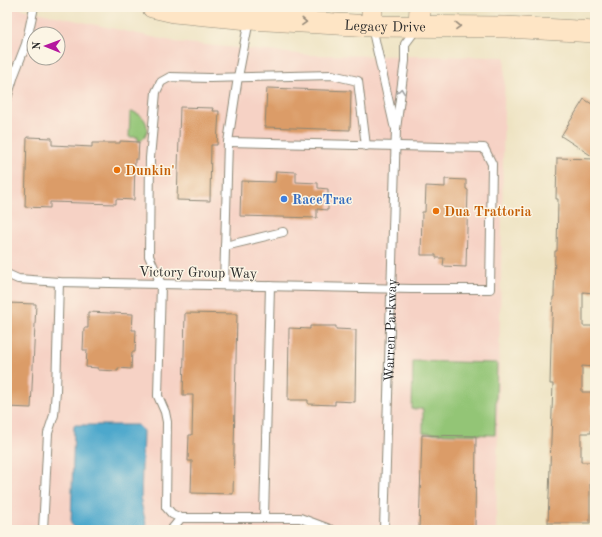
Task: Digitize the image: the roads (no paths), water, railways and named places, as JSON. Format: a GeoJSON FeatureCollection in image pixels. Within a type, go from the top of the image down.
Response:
{"type":"FeatureCollection","features":[{"type":"Feature","properties":{"kind":"main road","name":"Legacy Drive"},"geometry":{"type":"LineString","coordinates":[[152,7],[174,12],[249,19],[419,16],[506,27],[595,32]]}},
{"type":"Feature","properties":{"kind":"lane"},"geometry":{"type":"LineString","coordinates":[[7,98],[14,74],[26,44],[34,7]]}},
{"type":"Feature","properties":{"kind":"lane","name":"Warren Parkway"},"geometry":{"type":"LineString","coordinates":[[372,16],[396,129]]}},
{"type":"Feature","properties":{"kind":"lane","name":"Warren Parkway"},"geometry":{"type":"LineString","coordinates":[[384,530],[396,129],[405,61],[405,44],[419,16]]}},
{"type":"Feature","properties":{"kind":"lane"},"geometry":{"type":"LineString","coordinates":[[224,285],[228,142],[249,19]]}},
{"type":"Feature","properties":{"kind":"lane"},"geometry":{"type":"LineString","coordinates":[[332,530],[300,518],[181,518],[168,511],[166,504],[166,412],[158,396],[161,284],[149,256],[150,158],[156,92],[161,82],[170,77],[332,75],[358,81],[366,146]]}},
{"type":"Feature","properties":{"kind":"lane"},"geometry":{"type":"LineString","coordinates":[[228,142],[395,147]]}},
{"type":"Feature","properties":{"kind":"lane","name":"Victory Group Way"},"geometry":{"type":"LineString","coordinates":[[7,274],[18,279],[59,282],[490,289],[492,164],[484,148],[395,147]]}},
{"type":"Feature","properties":{"kind":"lane"},"geometry":{"type":"LineString","coordinates":[[225,246],[283,232]]}},
{"type":"Feature","properties":{"kind":"lane"},"geometry":{"type":"LineString","coordinates":[[43,530],[48,433],[54,415],[56,391],[59,282]]}},
{"type":"Feature","properties":{"kind":"lane"},"geometry":{"type":"LineString","coordinates":[[264,517],[270,286]]}},
{"type":"Feature","properties":{"kind":"lane"},"geometry":{"type":"LineString","coordinates":[[171,530],[181,518]]}},
{"type":"Feature","properties":{"kind":"water"},"geometry":{"type":"Polygon","coordinates":[[[74,425],[138,425],[143,431],[141,502],[147,528],[144,530],[76,529],[71,524],[74,425]]]}},
{"type":"Feature","properties":{"kind":"place","name":"Dunkin'"},"geometry":{"type":"Point","coordinates":[117,170]}},
{"type":"Feature","properties":{"kind":"place","name":"RaceTrac"},"geometry":{"type":"Point","coordinates":[284,199]}},
{"type":"Feature","properties":{"kind":"place","name":"Dua Trattoria"},"geometry":{"type":"Point","coordinates":[436,211]}}]}
